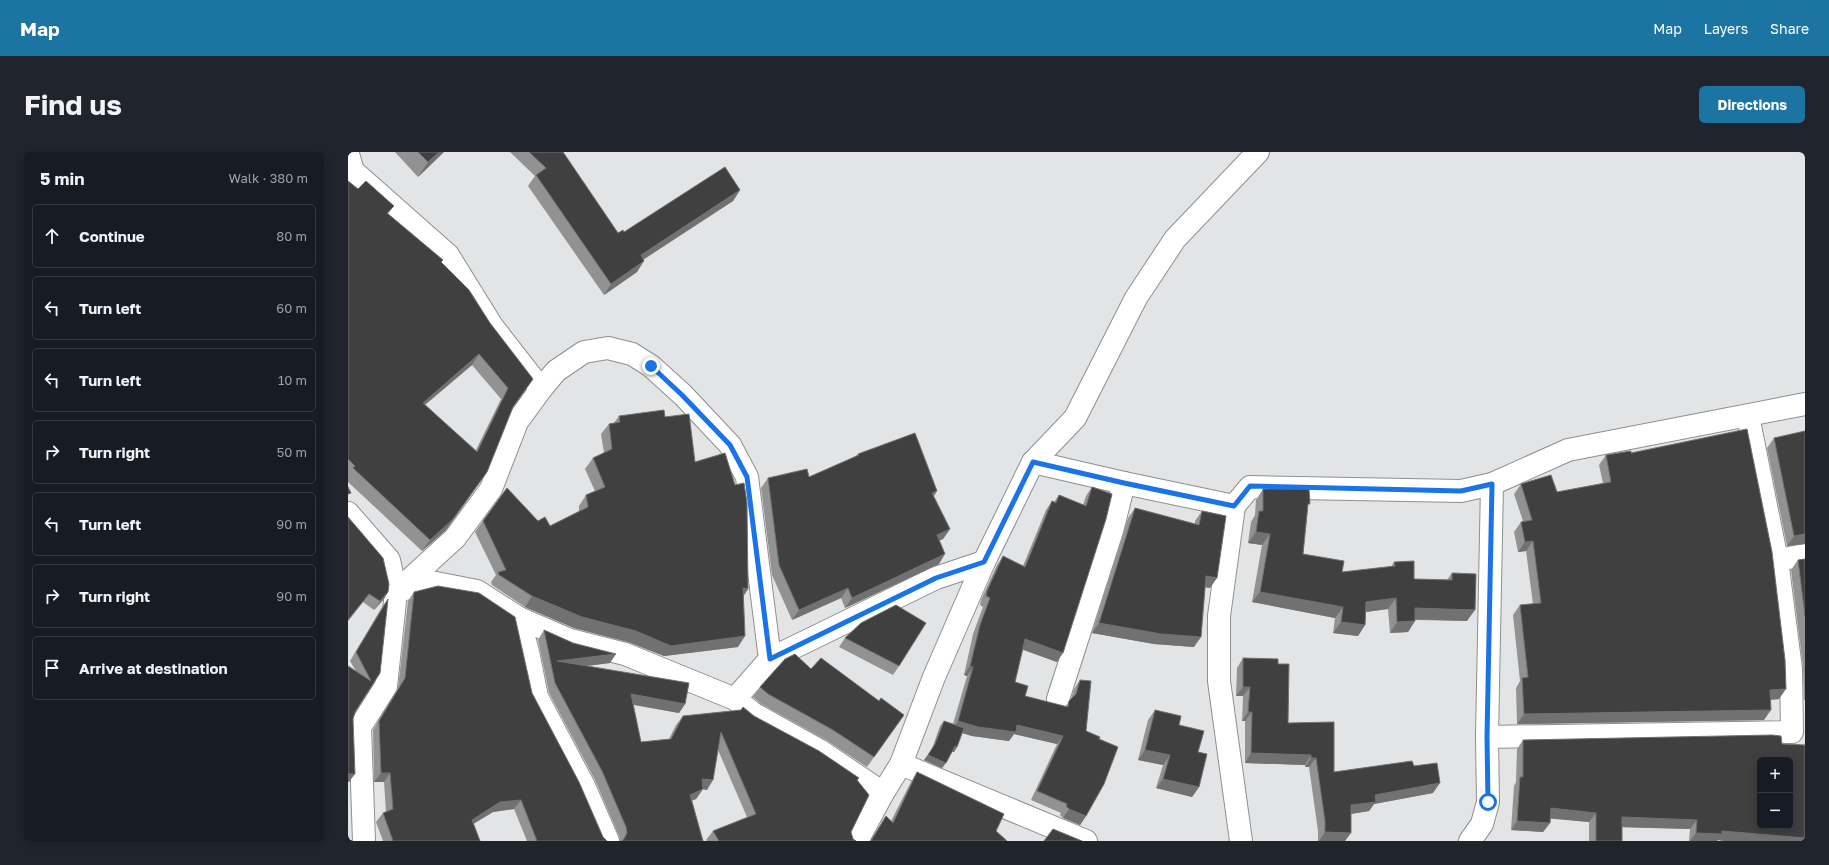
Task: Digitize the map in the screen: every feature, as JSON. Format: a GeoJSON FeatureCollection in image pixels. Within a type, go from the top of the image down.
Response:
{"type":"FeatureCollection","features":[{"type":"Feature","properties":{"kind":"street"},"geometry":{"type":"LineString","coordinates":[[857,841],[882,793],[901,764],[934,677],[984,562],[1033,462],[1075,418],[1136,298],[1175,240],[1258,152]]}},
{"type":"Feature","properties":{"kind":"street"},"geometry":{"type":"LineString","coordinates":[[348,154],[353,171],[448,255],[492,326],[541,389]]}},
{"type":"Feature","properties":{"kind":"street"},"geometry":{"type":"LineString","coordinates":[[396,592],[454,538],[491,489],[517,422],[556,371],[584,352],[608,348],[632,354],[651,366],[682,395],[730,445],[747,477],[770,659]]}},
{"type":"Feature","properties":{"kind":"street"},"geometry":{"type":"LineString","coordinates":[[1241,841],[1219,681],[1220,616],[1234,506],[1250,486],[1461,491],[1492,484],[1568,450],[1805,404]]}},
{"type":"Feature","properties":{"kind":"street"},"geometry":{"type":"LineString","coordinates":[[1487,737],[1799,731],[1777,560],[1748,416]]}},
{"type":"Feature","properties":{"kind":"street"},"geometry":{"type":"LineString","coordinates":[[1033,462],[1234,506]]}},
{"type":"Feature","properties":{"kind":"street"},"geometry":{"type":"LineString","coordinates":[[1058,699],[1112,530],[1124,483]]}},
{"type":"Feature","properties":{"kind":"street"},"geometry":{"type":"LineString","coordinates":[[1470,841],[1482,824],[1488,802],[1487,737],[1492,484]]}},
{"type":"Feature","properties":{"kind":"street"},"geometry":{"type":"LineString","coordinates":[[348,512],[389,560],[396,592],[386,686],[354,726],[364,841]]}},
{"type":"Feature","properties":{"kind":"street"},"geometry":{"type":"LineString","coordinates":[[1777,560],[1805,555]]}},
{"type":"Feature","properties":{"kind":"street"},"geometry":{"type":"LineString","coordinates":[[735,699],[770,659],[936,578],[984,562]]}},
{"type":"Feature","properties":{"kind":"street"},"geometry":{"type":"LineString","coordinates":[[396,592],[431,582],[476,591],[519,618],[570,640],[624,654],[735,699],[754,714],[818,750],[882,793]]}},
{"type":"Feature","properties":{"kind":"street"},"geometry":{"type":"LineString","coordinates":[[519,618],[528,652],[536,697],[584,786],[608,841]]}},
{"type":"Feature","properties":{"kind":"street"},"geometry":{"type":"LineString","coordinates":[[901,764],[1086,841]]}},
{"type":"Feature","properties":{"kind":"building"},"geometry":{"type":"Polygon","coordinates":[[[418,152],[439,152],[428,162],[418,152]]]}},
{"type":"Feature","properties":{"kind":"building"},"geometry":{"type":"Polygon","coordinates":[[[529,152],[563,152],[618,233],[623,230],[624,232],[725,167],[740,190],[641,255],[644,261],[611,284],[536,175],[546,168],[529,152]]]}},
{"type":"Feature","properties":{"kind":"building"},"geometry":{"type":"Polygon","coordinates":[[[348,181],[358,189],[366,181],[394,206],[387,213],[443,260],[441,262],[469,290],[490,323],[533,379],[513,407],[487,472],[453,519],[430,540],[353,468],[355,466],[348,459],[348,181]],[[479,354],[423,403],[477,452],[508,388],[479,354]]]}},
{"type":"Feature","properties":{"kind":"building"},"geometry":{"type":"Polygon","coordinates":[[[664,410],[665,417],[689,414],[695,462],[725,453],[735,485],[744,483],[747,503],[748,589],[743,588],[745,636],[671,646],[636,631],[582,617],[532,596],[499,575],[498,572],[506,570],[483,521],[507,488],[538,521],[545,517],[550,526],[588,507],[586,495],[605,487],[593,458],[612,449],[609,424],[620,422],[619,416],[664,410]]]}},
{"type":"Feature","properties":{"kind":"building"},"geometry":{"type":"Polygon","coordinates":[[[1747,429],[1772,552],[1785,660],[1786,689],[1770,690],[1771,710],[1524,714],[1522,678],[1528,677],[1520,605],[1541,603],[1533,541],[1525,542],[1521,522],[1532,520],[1521,484],[1551,475],[1557,492],[1611,482],[1606,455],[1631,451],[1631,453],[1747,429]]]}},
{"type":"Feature","properties":{"kind":"building"},"geometry":{"type":"Polygon","coordinates":[[[1805,431],[1805,534],[1794,536],[1774,438],[1805,431]]]}},
{"type":"Feature","properties":{"kind":"building"},"geometry":{"type":"Polygon","coordinates":[[[915,433],[937,491],[932,493],[950,529],[937,535],[945,554],[852,598],[848,588],[799,610],[779,565],[768,478],[807,469],[809,477],[859,455],[858,454],[915,433]]]}},
{"type":"Feature","properties":{"kind":"building"},"geometry":{"type":"Polygon","coordinates":[[[348,487],[351,493],[348,494],[348,487]]]}},
{"type":"Feature","properties":{"kind":"building"},"geometry":{"type":"Polygon","coordinates":[[[1092,487],[1112,494],[1106,519],[1063,653],[1025,639],[1015,682],[1028,686],[1025,696],[1068,707],[1069,701],[1076,694],[1080,680],[1091,681],[1086,731],[1100,737],[1099,739],[1118,747],[1104,784],[1086,816],[1069,809],[1066,806],[1067,804],[1037,791],[1063,736],[1017,725],[1016,732],[978,727],[958,721],[973,667],[970,666],[980,625],[990,598],[986,596],[987,591],[1003,556],[1025,567],[1052,501],[1056,503],[1059,495],[1086,506],[1092,487]]]}},
{"type":"Feature","properties":{"kind":"building"},"geometry":{"type":"Polygon","coordinates":[[[1263,489],[1309,489],[1310,504],[1308,504],[1303,554],[1344,561],[1342,572],[1395,566],[1394,562],[1414,561],[1414,579],[1452,580],[1452,573],[1476,574],[1475,610],[1415,608],[1415,621],[1397,622],[1396,598],[1366,602],[1365,625],[1341,622],[1343,607],[1260,592],[1270,534],[1256,532],[1259,511],[1263,511],[1263,489]]]}},
{"type":"Feature","properties":{"kind":"building"},"geometry":{"type":"Polygon","coordinates":[[[1135,508],[1199,525],[1202,511],[1226,516],[1217,578],[1206,576],[1201,637],[1161,634],[1099,623],[1135,508]]]}},
{"type":"Feature","properties":{"kind":"building"},"geometry":{"type":"Polygon","coordinates":[[[348,517],[383,558],[389,584],[388,592],[380,601],[369,594],[348,620],[348,517]]]}},
{"type":"Feature","properties":{"kind":"building"},"geometry":{"type":"Polygon","coordinates":[[[1805,559],[1805,616],[1798,560],[1805,559]]]}},
{"type":"Feature","properties":{"kind":"building"},"geometry":{"type":"Polygon","coordinates":[[[438,586],[479,593],[515,617],[532,693],[579,782],[603,837],[607,841],[537,841],[521,800],[500,802],[472,820],[480,841],[393,841],[383,813],[393,809],[390,773],[381,773],[379,721],[405,678],[414,592],[438,586]]]}},
{"type":"Feature","properties":{"kind":"building"},"geometry":{"type":"Polygon","coordinates":[[[388,599],[380,673],[355,712],[353,719],[355,774],[348,774],[348,666],[371,681],[356,652],[388,599]]]}},
{"type":"Feature","properties":{"kind":"building"},"geometry":{"type":"Polygon","coordinates":[[[896,605],[926,623],[899,666],[845,638],[861,623],[896,605]]]}},
{"type":"Feature","properties":{"kind":"building"},"geometry":{"type":"Polygon","coordinates":[[[544,630],[573,643],[616,654],[557,661],[689,683],[685,704],[631,694],[641,742],[671,739],[683,716],[741,710],[743,707],[754,716],[819,751],[859,778],[857,780],[869,795],[851,832],[853,839],[856,841],[719,841],[713,831],[756,814],[721,732],[713,780],[702,779],[703,789],[690,795],[703,841],[622,841],[627,833],[626,827],[602,771],[555,683],[544,630]]]}},
{"type":"Feature","properties":{"kind":"building"},"geometry":{"type":"Polygon","coordinates":[[[795,654],[811,669],[821,658],[879,701],[881,698],[904,715],[874,757],[833,730],[768,694],[760,687],[785,659],[795,654]]]}},
{"type":"Feature","properties":{"kind":"building"},"geometry":{"type":"Polygon","coordinates":[[[1243,658],[1278,659],[1278,664],[1289,664],[1288,723],[1334,722],[1334,772],[1412,761],[1414,766],[1437,763],[1440,783],[1375,795],[1376,802],[1351,805],[1351,833],[1325,832],[1325,821],[1316,758],[1311,758],[1311,755],[1251,753],[1252,712],[1248,712],[1250,687],[1243,687],[1243,658]]]}},
{"type":"Feature","properties":{"kind":"building"},"geometry":{"type":"Polygon","coordinates":[[[1155,710],[1181,716],[1179,725],[1204,731],[1198,752],[1207,754],[1199,787],[1163,779],[1170,755],[1145,750],[1155,710]]]}},
{"type":"Feature","properties":{"kind":"building"},"geometry":{"type":"Polygon","coordinates":[[[944,721],[964,728],[957,747],[955,746],[946,763],[928,755],[935,744],[944,721]]]}},
{"type":"Feature","properties":{"kind":"building"},"geometry":{"type":"Polygon","coordinates":[[[1781,736],[1782,744],[1805,745],[1805,838],[1722,831],[1722,834],[1696,833],[1697,820],[1622,817],[1622,841],[1596,841],[1596,813],[1551,808],[1550,823],[1517,821],[1520,777],[1523,777],[1523,740],[1781,736]]]}},
{"type":"Feature","properties":{"kind":"building"},"geometry":{"type":"Polygon","coordinates":[[[917,772],[1004,814],[996,831],[1007,841],[871,841],[886,816],[893,823],[917,772]]]}},
{"type":"Feature","properties":{"kind":"building"},"geometry":{"type":"Polygon","coordinates":[[[1053,829],[1082,841],[1044,841],[1053,829]]]}},
{"type":"Feature","properties":{"kind":"route"},"geometry":{"type":"LineString","coordinates":[[651,366],[682,395],[730,445],[747,477],[751,521],[770,659],[936,578],[984,562],[1033,462],[1234,506],[1250,486],[1461,491],[1492,484],[1487,737],[1488,802]]}}]}
